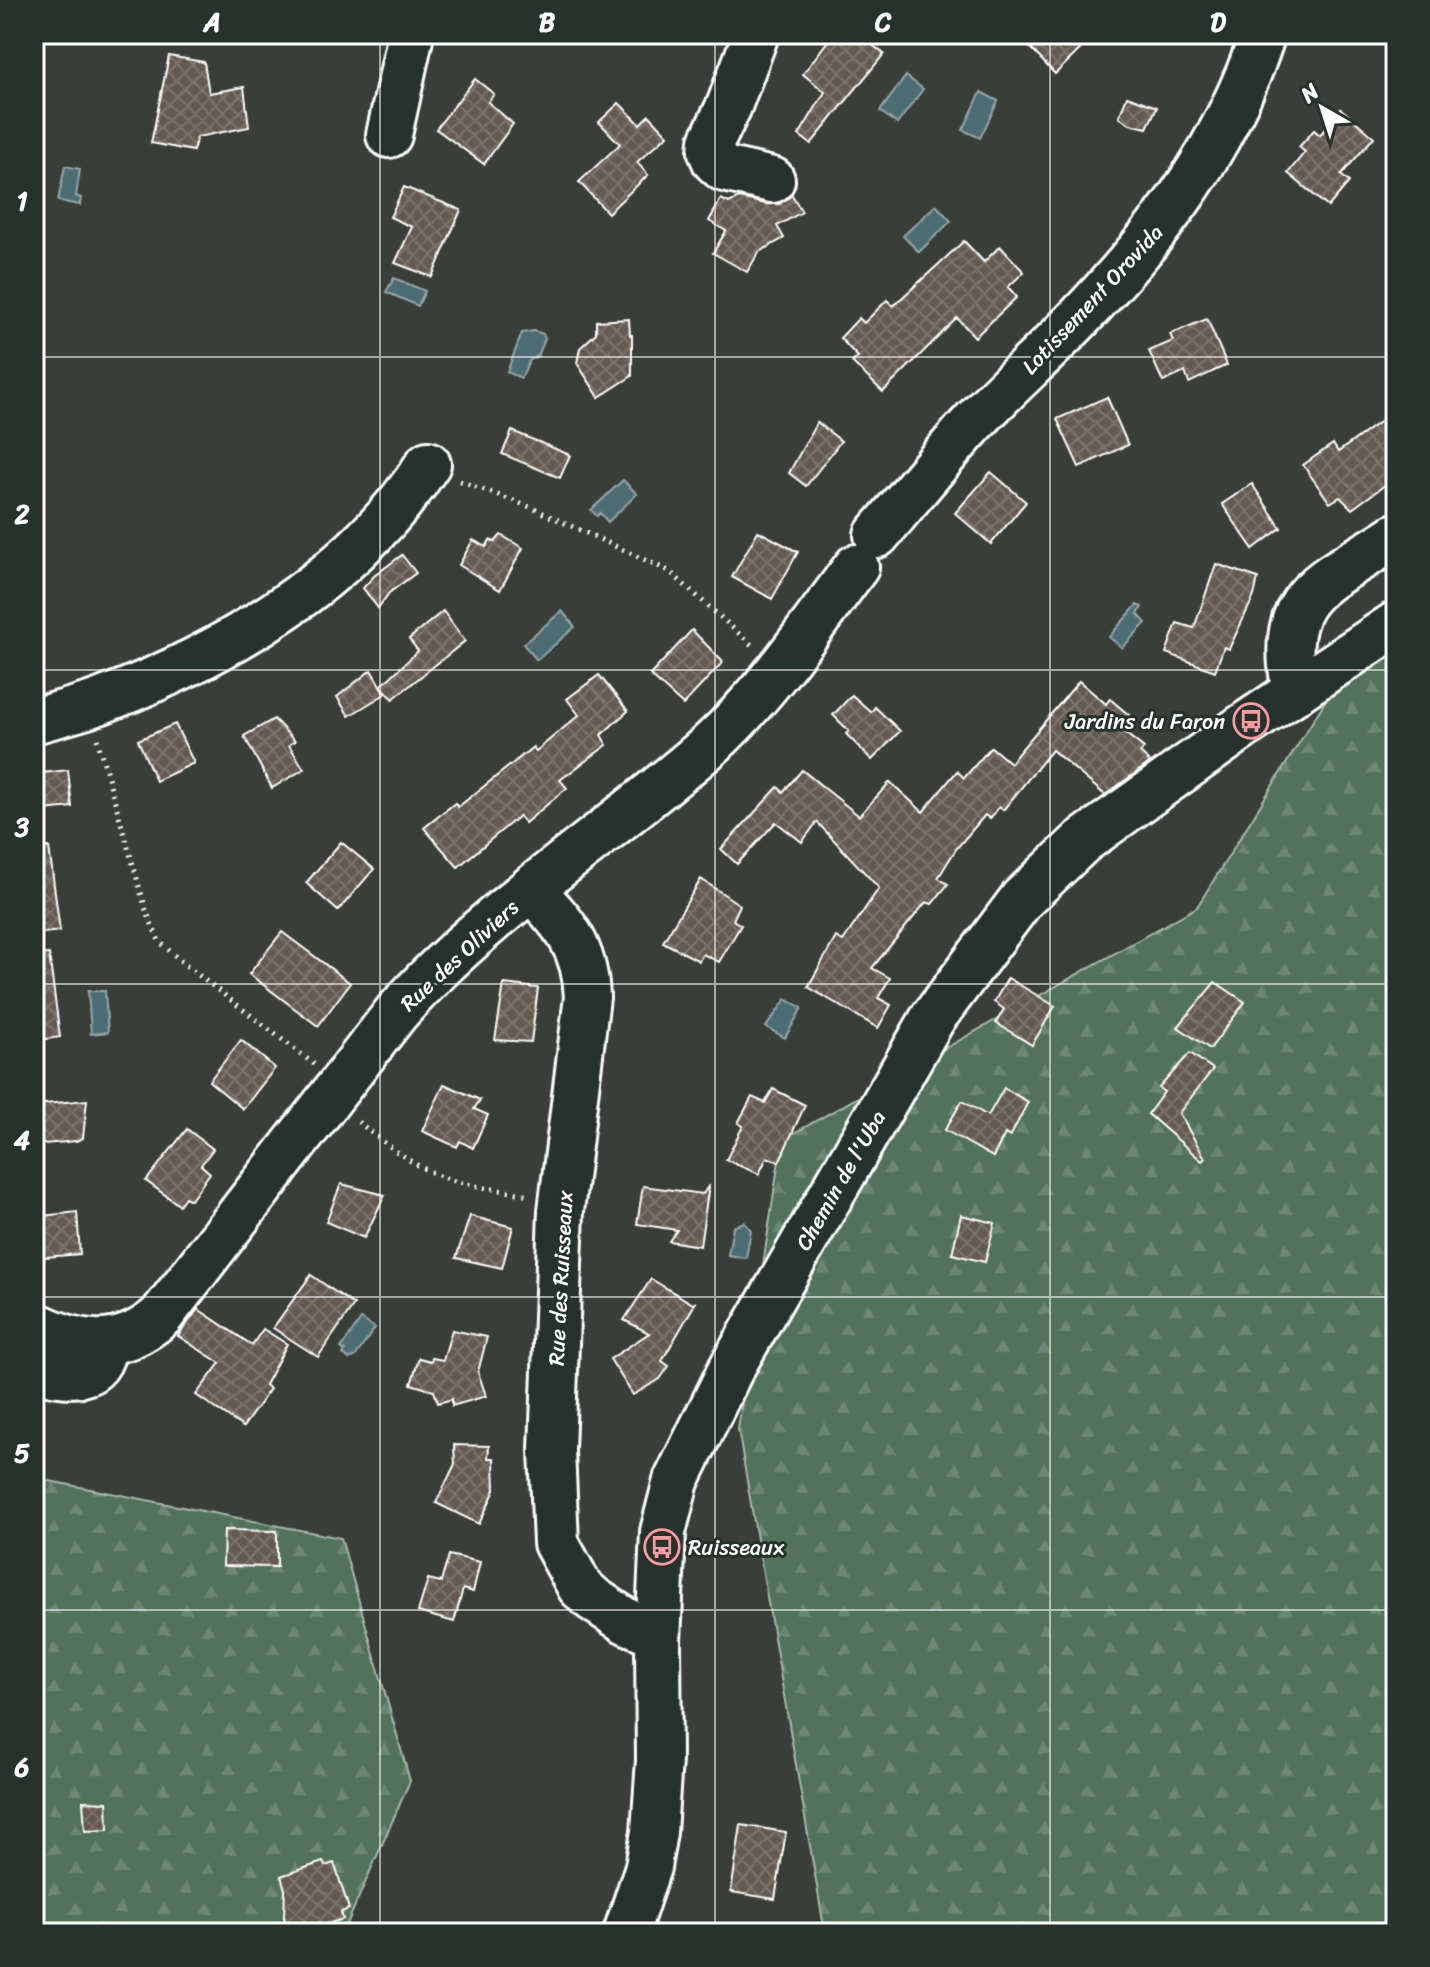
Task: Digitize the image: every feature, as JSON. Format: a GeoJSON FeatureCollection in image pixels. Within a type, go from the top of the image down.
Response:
{"type":"FeatureCollection","features":[{"type":"Feature","properties":{"kind":"street"},"geometry":{"type":"LineString","coordinates":[[389,135],[411,34]]}},
{"type":"Feature","properties":{"kind":"street"},"geometry":{"type":"LineString","coordinates":[[756,34],[717,129],[711,152],[724,169],[772,180]]}},
{"type":"Feature","properties":{"kind":"street","name":"Lotissement Orovida"},"geometry":{"type":"LineString","coordinates":[[867,551],[972,423],[1079,319],[1164,222],[1222,133],[1263,34]]}},
{"type":"Feature","properties":{"kind":"street"},"geometry":{"type":"LineString","coordinates":[[34,721],[120,694],[202,656],[278,612],[338,565],[382,524],[427,467]]}},
{"type":"Feature","properties":{"kind":"street"},"geometry":{"type":"LineString","coordinates":[[1295,692],[1290,670],[1291,641],[1297,614],[1303,603],[1329,576],[1396,536]]}},
{"type":"Feature","properties":{"kind":"street","name":"Rue des Oliviers"},"geometry":{"type":"LineString","coordinates":[[34,1324],[60,1335],[104,1343],[115,1343],[147,1329],[161,1316],[396,1013],[428,977],[709,745],[750,705],[780,669],[867,551]]}},
{"type":"Feature","properties":{"kind":"street","name":"Chemin de l'Uba"},"geometry":{"type":"LineString","coordinates":[[626,1933],[643,1886],[654,1832],[659,1760],[658,1634],[665,1518],[683,1463],[731,1369],[940,1007],[1022,899],[1056,864],[1097,830],[1396,624]]}},
{"type":"Feature","properties":{"kind":"street","name":"Rue des Ruisseaux"},"geometry":{"type":"LineString","coordinates":[[531,889],[571,934],[586,975],[585,1013],[563,1201],[552,1450],[556,1543],[580,1587],[593,1599],[626,1621],[658,1634]]}},
{"type":"Feature","properties":{"kind":"street"},"geometry":{"type":"LineString","coordinates":[[34,1369],[67,1375],[87,1373],[97,1363],[104,1343]]}},
{"type":"Feature","properties":{"kind":"path"},"geometry":{"type":"LineString","coordinates":[[427,467],[512,500],[669,571],[780,669]]}},
{"type":"Feature","properties":{"kind":"path"},"geometry":{"type":"LineString","coordinates":[[87,705],[146,910],[159,941],[406,1158],[453,1181],[563,1201]]}},
{"type":"Feature","properties":{"kind":"green space"},"geometry":{"type":"Polygon","coordinates":[[[1365,637],[1396,642],[1396,1933],[825,1933],[738,1429],[782,1140],[1197,907],[1365,637]]]}},
{"type":"Feature","properties":{"kind":"green space"},"geometry":{"type":"Polygon","coordinates":[[[34,1478],[341,1538],[410,1781],[343,1933],[34,1933],[34,1478]]]}},
{"type":"Feature","properties":{"kind":"water"},"geometry":{"type":"Polygon","coordinates":[[[906,76],[923,89],[897,124],[880,111],[906,76]]]}},
{"type":"Feature","properties":{"kind":"water"},"geometry":{"type":"Polygon","coordinates":[[[981,92],[998,101],[980,138],[963,130],[981,92]]]}},
{"type":"Feature","properties":{"kind":"water"},"geometry":{"type":"Polygon","coordinates":[[[65,166],[80,169],[76,196],[81,198],[80,205],[58,201],[65,166]]]}},
{"type":"Feature","properties":{"kind":"water"},"geometry":{"type":"Polygon","coordinates":[[[936,205],[951,221],[919,252],[903,236],[936,205]]]}},
{"type":"Feature","properties":{"kind":"water"},"geometry":{"type":"Polygon","coordinates":[[[394,278],[425,291],[418,306],[386,292],[394,278]]]}},
{"type":"Feature","properties":{"kind":"water"},"geometry":{"type":"Polygon","coordinates":[[[534,331],[543,334],[545,339],[538,356],[530,360],[521,378],[507,372],[522,333],[534,331]]]}},
{"type":"Feature","properties":{"kind":"water"},"geometry":{"type":"Polygon","coordinates":[[[623,480],[637,494],[608,522],[600,513],[597,516],[591,510],[623,480]]]}},
{"type":"Feature","properties":{"kind":"water"},"geometry":{"type":"Polygon","coordinates":[[[1137,605],[1142,607],[1138,614],[1146,623],[1122,648],[1109,637],[1137,605]]]}},
{"type":"Feature","properties":{"kind":"water"},"geometry":{"type":"Polygon","coordinates":[[[562,611],[575,627],[537,660],[523,644],[562,611]]]}},
{"type":"Feature","properties":{"kind":"water"},"geometry":{"type":"Polygon","coordinates":[[[88,991],[105,991],[108,1032],[91,1034],[88,991]]]}},
{"type":"Feature","properties":{"kind":"water"},"geometry":{"type":"Polygon","coordinates":[[[786,999],[802,1008],[785,1038],[766,1027],[786,999]]]}},
{"type":"Feature","properties":{"kind":"water"},"geometry":{"type":"Polygon","coordinates":[[[744,1222],[751,1230],[746,1258],[728,1255],[733,1227],[744,1222]]]}},
{"type":"Feature","properties":{"kind":"water"},"geometry":{"type":"Polygon","coordinates":[[[361,1319],[375,1328],[355,1357],[349,1359],[341,1348],[361,1319]]]}},
{"type":"Feature","properties":{"kind":"building"},"geometry":{"type":"Polygon","coordinates":[[[833,34],[858,34],[884,54],[811,144],[799,135],[825,92],[803,74],[833,34]]]}},
{"type":"Feature","properties":{"kind":"building"},"geometry":{"type":"Polygon","coordinates":[[[1017,34],[1096,34],[1055,74],[1017,34]]]}},
{"type":"Feature","properties":{"kind":"building"},"geometry":{"type":"Polygon","coordinates":[[[169,56],[204,62],[209,93],[244,87],[249,127],[197,137],[193,151],[151,143],[169,56]]]}},
{"type":"Feature","properties":{"kind":"building"},"geometry":{"type":"Polygon","coordinates":[[[475,79],[494,94],[488,102],[513,124],[484,164],[436,129],[475,79]]]}},
{"type":"Feature","properties":{"kind":"building"},"geometry":{"type":"Polygon","coordinates":[[[1127,96],[1157,107],[1147,128],[1130,124],[1119,117],[1127,96]]]}},
{"type":"Feature","properties":{"kind":"building"},"geometry":{"type":"Polygon","coordinates":[[[619,103],[640,124],[649,115],[668,135],[637,162],[648,175],[608,213],[579,182],[620,144],[599,122],[619,103]]]}},
{"type":"Feature","properties":{"kind":"building"},"geometry":{"type":"Polygon","coordinates":[[[1341,109],[1374,137],[1341,175],[1349,182],[1328,207],[1288,173],[1305,152],[1299,147],[1314,130],[1320,135],[1341,109]]]}},
{"type":"Feature","properties":{"kind":"building"},"geometry":{"type":"Polygon","coordinates":[[[404,187],[461,210],[432,277],[395,263],[412,227],[390,217],[404,187]]]}},
{"type":"Feature","properties":{"kind":"building"},"geometry":{"type":"Polygon","coordinates":[[[792,195],[802,212],[777,226],[784,238],[759,252],[747,272],[713,253],[726,231],[709,221],[721,199],[729,203],[739,198],[779,204],[792,195]]]}},
{"type":"Feature","properties":{"kind":"building"},"geometry":{"type":"Polygon","coordinates":[[[964,241],[984,262],[1000,246],[1024,272],[1008,287],[1017,297],[975,337],[957,318],[883,392],[852,362],[858,357],[840,338],[859,318],[864,323],[887,300],[893,306],[964,241]]]}},
{"type":"Feature","properties":{"kind":"building"},"geometry":{"type":"Polygon","coordinates":[[[629,319],[632,376],[599,397],[577,363],[580,348],[596,333],[596,321],[629,319]]]}},
{"type":"Feature","properties":{"kind":"building"},"geometry":{"type":"Polygon","coordinates":[[[1207,319],[1227,365],[1189,383],[1185,372],[1163,382],[1149,351],[1173,341],[1170,334],[1207,319]]]}},
{"type":"Feature","properties":{"kind":"building"},"geometry":{"type":"Polygon","coordinates":[[[1107,397],[1128,445],[1079,467],[1057,419],[1107,397]]]}},
{"type":"Feature","properties":{"kind":"building"},"geometry":{"type":"Polygon","coordinates":[[[1396,410],[1396,477],[1352,509],[1340,497],[1330,503],[1303,465],[1333,444],[1338,452],[1396,410]]]}},
{"type":"Feature","properties":{"kind":"building"},"geometry":{"type":"Polygon","coordinates":[[[817,422],[841,441],[806,486],[789,473],[817,422]]]}},
{"type":"Feature","properties":{"kind":"building"},"geometry":{"type":"Polygon","coordinates":[[[512,431],[570,455],[560,478],[502,454],[512,431]]]}},
{"type":"Feature","properties":{"kind":"building"},"geometry":{"type":"Polygon","coordinates":[[[991,472],[1026,502],[991,544],[955,513],[991,472]]]}},
{"type":"Feature","properties":{"kind":"building"},"geometry":{"type":"Polygon","coordinates":[[[1252,484],[1281,528],[1253,549],[1222,504],[1252,484]]]}},
{"type":"Feature","properties":{"kind":"building"},"geometry":{"type":"Polygon","coordinates":[[[758,531],[798,552],[772,599],[732,577],[758,531]]]}},
{"type":"Feature","properties":{"kind":"building"},"geometry":{"type":"Polygon","coordinates":[[[501,535],[523,548],[500,590],[459,565],[473,540],[486,547],[490,540],[495,542],[501,535]]]}},
{"type":"Feature","properties":{"kind":"building"},"geometry":{"type":"Polygon","coordinates":[[[402,555],[416,573],[389,593],[378,608],[363,588],[402,555]]]}},
{"type":"Feature","properties":{"kind":"building"},"geometry":{"type":"Polygon","coordinates":[[[1216,564],[1258,578],[1254,596],[1229,649],[1224,647],[1215,671],[1166,653],[1177,623],[1194,628],[1216,564]]]}},
{"type":"Feature","properties":{"kind":"building"},"geometry":{"type":"Polygon","coordinates":[[[443,611],[465,641],[393,699],[381,686],[418,651],[409,639],[443,611]]]}},
{"type":"Feature","properties":{"kind":"building"},"geometry":{"type":"Polygon","coordinates":[[[692,630],[723,662],[683,705],[650,675],[692,630]]]}},
{"type":"Feature","properties":{"kind":"building"},"geometry":{"type":"Polygon","coordinates":[[[371,670],[385,694],[349,716],[337,697],[371,670]]]}},
{"type":"Feature","properties":{"kind":"building"},"geometry":{"type":"Polygon","coordinates":[[[599,675],[628,711],[601,735],[607,745],[560,780],[567,788],[525,823],[519,816],[458,867],[424,828],[455,803],[458,807],[533,747],[536,751],[579,715],[567,699],[599,675]]]}},
{"type":"Feature","properties":{"kind":"building"},"geometry":{"type":"Polygon","coordinates":[[[1079,681],[1106,704],[1110,699],[1130,716],[1120,729],[1144,748],[1140,753],[1150,762],[1105,795],[1052,750],[1003,810],[999,807],[990,819],[985,815],[956,849],[938,878],[948,884],[932,904],[926,902],[872,968],[890,978],[878,998],[891,1005],[878,1028],[808,987],[836,937],[843,941],[879,888],[817,822],[802,842],[776,822],[737,864],[721,849],[778,787],[783,792],[802,770],[859,816],[890,782],[923,812],[957,771],[964,778],[991,747],[1010,763],[1079,681]]]}},
{"type":"Feature","properties":{"kind":"building"},"geometry":{"type":"Polygon","coordinates":[[[852,695],[871,712],[875,707],[900,731],[872,760],[846,734],[849,731],[833,715],[852,695]]]}},
{"type":"Feature","properties":{"kind":"building"},"geometry":{"type":"Polygon","coordinates":[[[274,719],[295,741],[289,745],[304,769],[272,788],[244,736],[274,719]]]}},
{"type":"Feature","properties":{"kind":"building"},"geometry":{"type":"Polygon","coordinates":[[[175,724],[194,763],[156,781],[138,740],[175,724]]]}},
{"type":"Feature","properties":{"kind":"building"},"geometry":{"type":"Polygon","coordinates":[[[68,770],[72,807],[34,811],[34,774],[68,770]]]}},
{"type":"Feature","properties":{"kind":"building"},"geometry":{"type":"Polygon","coordinates":[[[341,842],[374,869],[338,911],[306,883],[341,842]]]}},
{"type":"Feature","properties":{"kind":"building"},"geometry":{"type":"Polygon","coordinates":[[[49,847],[60,931],[34,934],[34,848],[49,847]]]}},
{"type":"Feature","properties":{"kind":"building"},"geometry":{"type":"Polygon","coordinates":[[[701,879],[740,905],[733,920],[741,925],[719,962],[703,954],[699,961],[663,942],[701,879]]]}},
{"type":"Feature","properties":{"kind":"building"},"geometry":{"type":"Polygon","coordinates":[[[282,932],[350,983],[318,1026],[249,974],[282,932]]]}},
{"type":"Feature","properties":{"kind":"building"},"geometry":{"type":"Polygon","coordinates":[[[49,954],[60,1037],[34,1041],[34,955],[49,954]]]}},
{"type":"Feature","properties":{"kind":"building"},"geometry":{"type":"Polygon","coordinates":[[[1008,978],[1055,1006],[1032,1045],[996,1023],[1004,1009],[994,1002],[1008,978]]]}},
{"type":"Feature","properties":{"kind":"building"},"geometry":{"type":"Polygon","coordinates":[[[1215,982],[1245,1002],[1210,1049],[1178,1027],[1215,982]]]}},
{"type":"Feature","properties":{"kind":"building"},"geometry":{"type":"Polygon","coordinates":[[[504,984],[538,988],[531,1042],[495,1040],[504,984]]]}},
{"type":"Feature","properties":{"kind":"building"},"geometry":{"type":"Polygon","coordinates":[[[241,1040],[275,1068],[243,1109],[209,1081],[241,1040]]]}},
{"type":"Feature","properties":{"kind":"building"},"geometry":{"type":"Polygon","coordinates":[[[1190,1053],[1213,1069],[1179,1113],[1205,1158],[1202,1161],[1148,1114],[1164,1092],[1159,1088],[1190,1053]]]}},
{"type":"Feature","properties":{"kind":"building"},"geometry":{"type":"Polygon","coordinates":[[[444,1084],[480,1100],[474,1109],[488,1115],[473,1148],[460,1141],[457,1147],[422,1131],[444,1084]]]}},
{"type":"Feature","properties":{"kind":"building"},"geometry":{"type":"Polygon","coordinates":[[[1004,1088],[1028,1102],[1010,1137],[1005,1134],[993,1157],[945,1130],[962,1101],[988,1116],[1004,1088]]]}},
{"type":"Feature","properties":{"kind":"building"},"geometry":{"type":"Polygon","coordinates":[[[773,1089],[805,1105],[779,1162],[767,1157],[759,1174],[726,1160],[743,1126],[738,1123],[752,1097],[765,1103],[773,1089]]]}},
{"type":"Feature","properties":{"kind":"building"},"geometry":{"type":"Polygon","coordinates":[[[87,1100],[83,1138],[34,1145],[34,1105],[87,1100]]]}},
{"type":"Feature","properties":{"kind":"building"},"geometry":{"type":"Polygon","coordinates":[[[187,1129],[213,1149],[201,1165],[210,1173],[191,1200],[185,1197],[179,1205],[146,1181],[187,1129]]]}},
{"type":"Feature","properties":{"kind":"building"},"geometry":{"type":"Polygon","coordinates":[[[341,1184],[385,1195],[364,1238],[326,1222],[341,1184]]]}},
{"type":"Feature","properties":{"kind":"building"},"geometry":{"type":"Polygon","coordinates":[[[709,1185],[700,1246],[669,1241],[677,1230],[637,1224],[643,1186],[703,1194],[709,1185]]]}},
{"type":"Feature","properties":{"kind":"building"},"geometry":{"type":"Polygon","coordinates":[[[77,1212],[80,1254],[34,1258],[34,1217],[77,1212]]]}},
{"type":"Feature","properties":{"kind":"building"},"geometry":{"type":"Polygon","coordinates":[[[961,1215],[995,1223],[985,1262],[952,1254],[961,1215]]]}},
{"type":"Feature","properties":{"kind":"building"},"geometry":{"type":"Polygon","coordinates":[[[470,1216],[513,1227],[502,1268],[456,1258],[470,1216]]]}},
{"type":"Feature","properties":{"kind":"building"},"geometry":{"type":"Polygon","coordinates":[[[311,1275],[354,1305],[318,1357],[273,1328],[311,1275]]]}},
{"type":"Feature","properties":{"kind":"building"},"geometry":{"type":"Polygon","coordinates":[[[651,1279],[693,1304],[696,1302],[662,1361],[669,1366],[660,1379],[633,1395],[610,1359],[649,1333],[624,1320],[651,1279]]]}},
{"type":"Feature","properties":{"kind":"building"},"geometry":{"type":"Polygon","coordinates":[[[198,1309],[252,1345],[263,1329],[287,1344],[265,1385],[270,1389],[243,1427],[196,1395],[220,1363],[178,1336],[198,1309]]]}},
{"type":"Feature","properties":{"kind":"building"},"geometry":{"type":"Polygon","coordinates":[[[452,1330],[487,1337],[478,1372],[486,1396],[452,1406],[452,1399],[438,1403],[434,1391],[411,1384],[419,1358],[443,1360],[452,1330]]]}},
{"type":"Feature","properties":{"kind":"building"},"geometry":{"type":"Polygon","coordinates":[[[454,1445],[489,1446],[488,1458],[494,1458],[495,1490],[479,1524],[436,1503],[455,1464],[454,1445]]]}},
{"type":"Feature","properties":{"kind":"building"},"geometry":{"type":"Polygon","coordinates":[[[224,1530],[277,1531],[277,1567],[223,1566],[224,1530]]]}},
{"type":"Feature","properties":{"kind":"building"},"geometry":{"type":"Polygon","coordinates":[[[449,1555],[480,1562],[473,1592],[463,1589],[454,1622],[418,1612],[428,1579],[441,1582],[449,1555]]]}},
{"type":"Feature","properties":{"kind":"building"},"geometry":{"type":"Polygon","coordinates":[[[83,1801],[107,1802],[108,1830],[85,1831],[83,1801]]]}},
{"type":"Feature","properties":{"kind":"building"},"geometry":{"type":"Polygon","coordinates":[[[741,1825],[786,1832],[775,1899],[731,1892],[741,1825]]]}},
{"type":"Feature","properties":{"kind":"building"},"geometry":{"type":"Polygon","coordinates":[[[323,1862],[325,1866],[334,1863],[349,1909],[341,1912],[343,1919],[321,1926],[323,1933],[288,1933],[281,1876],[323,1862]]]}},
{"type":"Feature","properties":{"kind":"place","name":"Jardins du Faron"},"geometry":{"type":"Point","coordinates":[1251,721]}},
{"type":"Feature","properties":{"kind":"place","name":"Ruisseaux"},"geometry":{"type":"Point","coordinates":[662,1547]}}]}
